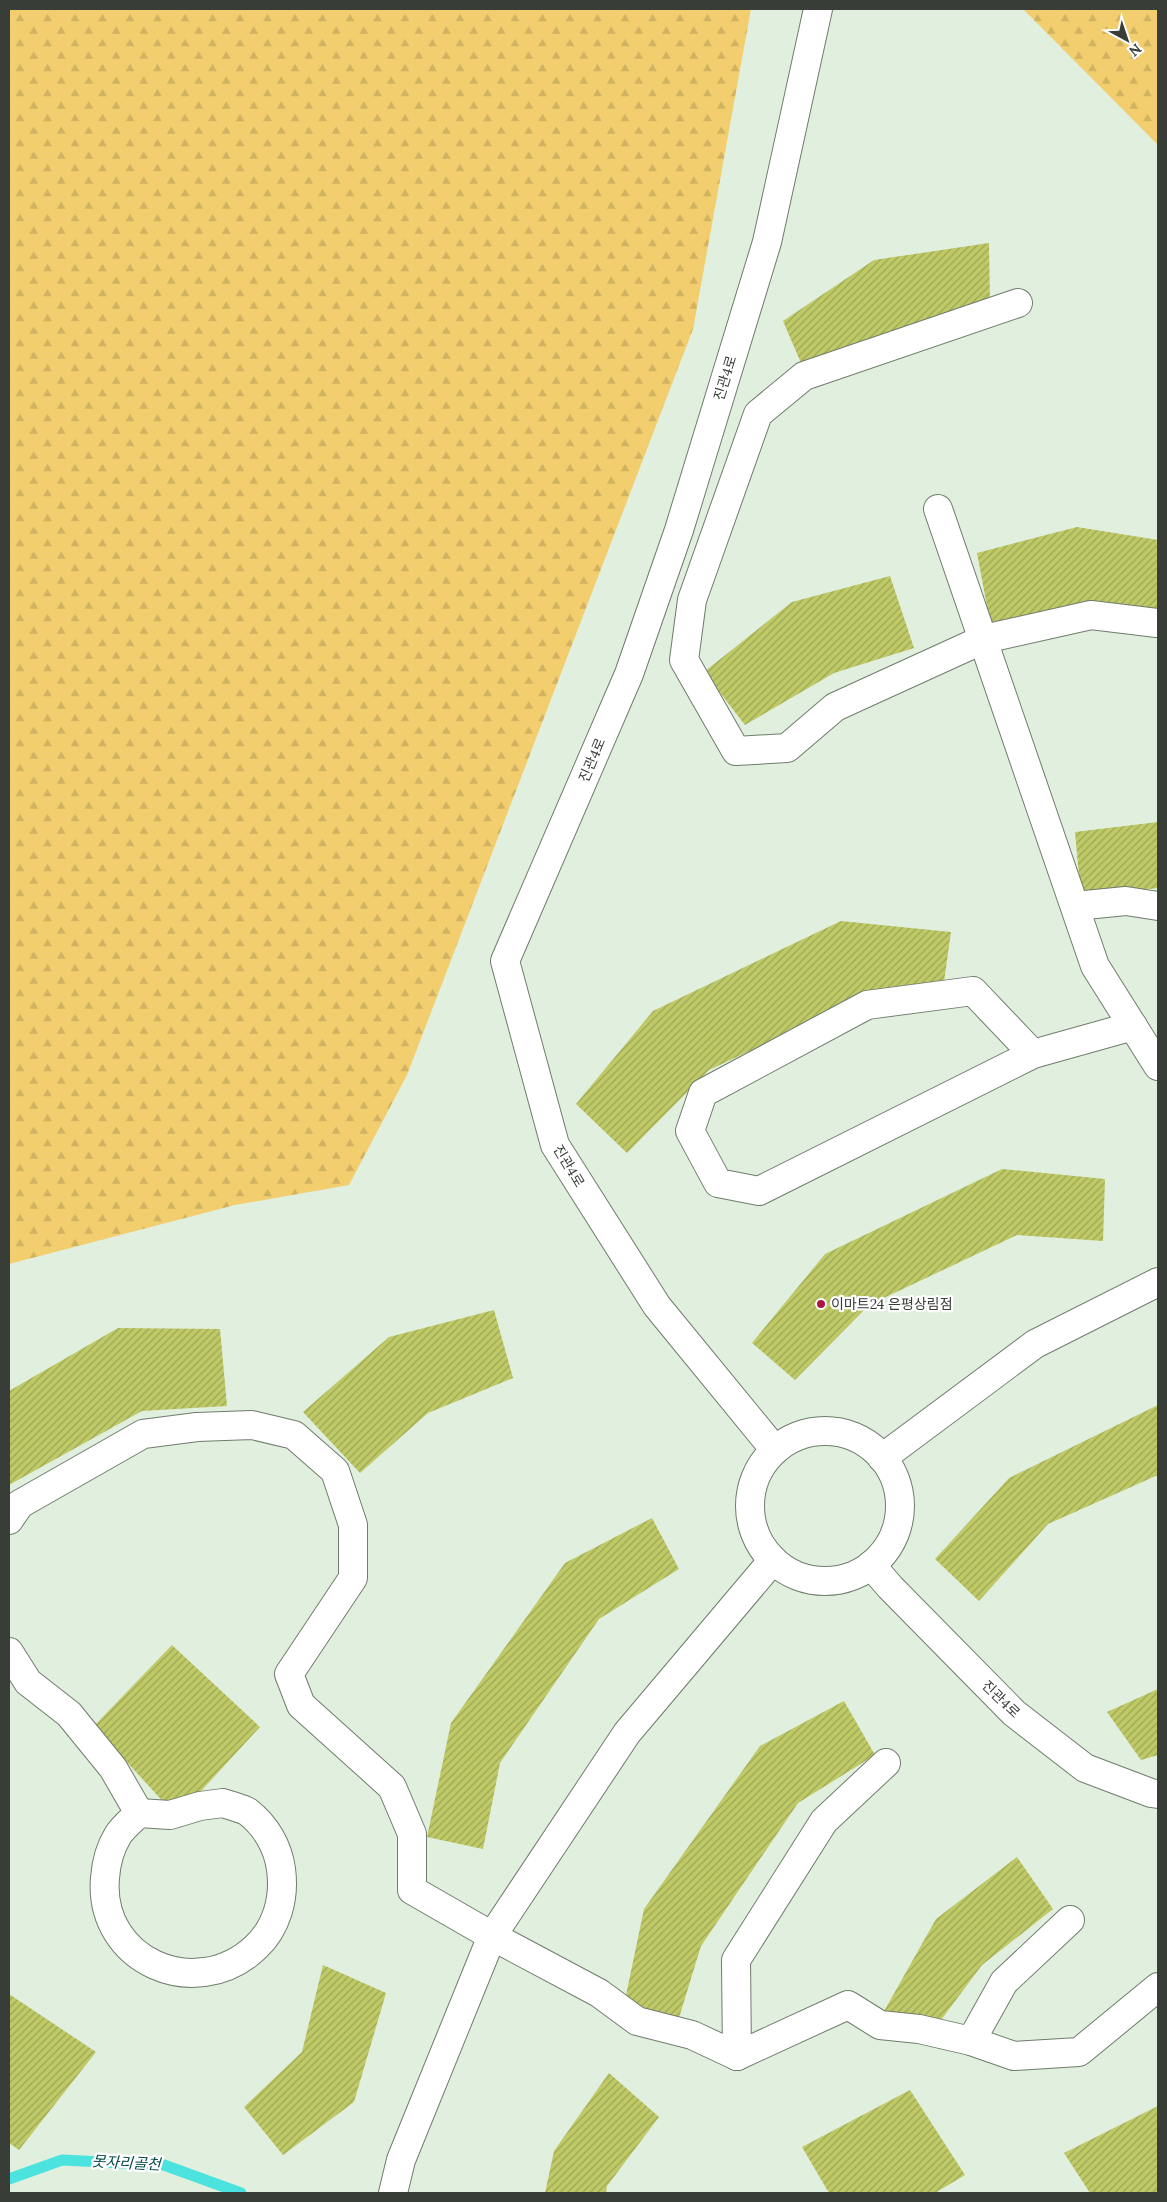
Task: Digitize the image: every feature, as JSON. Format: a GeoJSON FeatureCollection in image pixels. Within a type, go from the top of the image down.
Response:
{"type":"FeatureCollection","features":[{"type":"Feature","properties":{"kind":"street","name":"진관4로"},"geometry":{"type":"LineString","coordinates":[[775,1450],[657,1306],[555,1145],[505,961],[629,674],[679,530],[767,242],[818,9]]}},
{"type":"Feature","properties":{"kind":"street"},"geometry":{"type":"LineString","coordinates":[[1018,303],[804,376],[758,414],[692,600],[684,660],[736,751],[787,748],[835,707],[984,639],[1091,615],[1157,623]]}},
{"type":"Feature","properties":{"kind":"street"},"geometry":{"type":"LineString","coordinates":[[938,509],[1095,966],[1158,1066]]}},
{"type":"Feature","properties":{"kind":"street"},"geometry":{"type":"LineString","coordinates":[[1075,906],[1126,901],[1158,906]]}},
{"type":"Feature","properties":{"kind":"street"},"geometry":{"type":"LineString","coordinates":[[1033,1054],[973,991],[867,1005],[703,1092],[690,1131],[718,1183],[759,1191],[1033,1054],[1133,1026]]}},
{"type":"Feature","properties":{"kind":"street"},"geometry":{"type":"LineString","coordinates":[[882,1458],[1035,1344],[1158,1282]]}},
{"type":"Feature","properties":{"kind":"street"},"geometry":{"type":"LineString","coordinates":[[9,1520],[20,1504],[143,1434],[197,1427],[252,1425],[294,1435],[335,1472],[353,1525],[353,1578],[289,1674],[301,1705],[392,1787],[412,1834],[412,1890],[492,1936],[599,1993],[637,2021],[692,2034],[737,2056]]}},
{"type":"Feature","properties":{"kind":"street"},"geometry":{"type":"LineString","coordinates":[[818,1431],[842,1433],[865,1443],[882,1458],[895,1478],[900,1502],[897,1526],[887,1548],[871,1565],[848,1578],[823,1582],[798,1577],[773,1560],[759,1544],[750,1520],[750,1494],[759,1470],[775,1450],[795,1437],[818,1431]]}},
{"type":"Feature","properties":{"kind":"street"},"geometry":{"type":"LineString","coordinates":[[393,2193],[401,2160],[492,1936],[627,1733],[773,1560]]}},
{"type":"Feature","properties":{"kind":"street","name":"진관4로"},"geometry":{"type":"LineString","coordinates":[[871,1565],[890,1587],[1014,1713],[1085,1768],[1158,1794]]}},
{"type":"Feature","properties":{"kind":"street"},"geometry":{"type":"LineString","coordinates":[[9,1652],[28,1682],[69,1714],[113,1768],[139,1813]]}},
{"type":"Feature","properties":{"kind":"street"},"geometry":{"type":"LineString","coordinates":[[737,2056],[736,1960],[824,1820],[886,1763]]}},
{"type":"Feature","properties":{"kind":"street"},"geometry":{"type":"LineString","coordinates":[[223,1803],[247,1811],[267,1832],[280,1858],[284,1886],[278,1914],[265,1940],[242,1960],[214,1972],[184,1974],[154,1966],[129,1948],[112,1923],[104,1894],[106,1864],[118,1835],[139,1813],[170,1815],[200,1806],[223,1803]]}},
{"type":"Feature","properties":{"kind":"street"},"geometry":{"type":"LineString","coordinates":[[972,2040],[1004,1982],[1070,1920]]}},
{"type":"Feature","properties":{"kind":"street"},"geometry":{"type":"LineString","coordinates":[[737,2056],[848,2004],[880,2025],[919,2029],[972,2040],[1014,2056],[1079,2052],[1158,1987]]}},
{"type":"Feature","properties":{"kind":"green space"},"geometry":{"type":"Polygon","coordinates":[[[9,9],[751,9],[693,329],[407,1075],[349,1185],[235,1205],[9,1264],[9,9]]]}},
{"type":"Feature","properties":{"kind":"green space"},"geometry":{"type":"Polygon","coordinates":[[[1023,9],[1158,9],[1158,145],[1023,9]]]}},
{"type":"Feature","properties":{"kind":"building"},"geometry":{"type":"Polygon","coordinates":[[[989,243],[990,306],[804,370],[783,321],[874,260],[989,243]]]}},
{"type":"Feature","properties":{"kind":"building"},"geometry":{"type":"Polygon","coordinates":[[[1077,527],[1158,540],[1158,614],[991,627],[977,553],[1077,527]]]}},
{"type":"Feature","properties":{"kind":"building"},"geometry":{"type":"Polygon","coordinates":[[[890,576],[914,648],[834,673],[745,725],[704,672],[792,602],[890,576]]]}},
{"type":"Feature","properties":{"kind":"building"},"geometry":{"type":"Polygon","coordinates":[[[1158,822],[1158,888],[1081,897],[1075,832],[1158,822]]]}},
{"type":"Feature","properties":{"kind":"building"},"geometry":{"type":"Polygon","coordinates":[[[841,921],[951,932],[944,982],[857,1001],[709,1070],[627,1153],[576,1104],[653,1011],[841,921]]]}},
{"type":"Feature","properties":{"kind":"building"},"geometry":{"type":"Polygon","coordinates":[[[1002,1169],[1105,1179],[1103,1241],[1017,1235],[869,1305],[795,1380],[752,1343],[825,1254],[1002,1169]]]}},
{"type":"Feature","properties":{"kind":"building"},"geometry":{"type":"Polygon","coordinates":[[[494,1310],[513,1378],[428,1413],[360,1473],[303,1412],[389,1337],[494,1310]]]}},
{"type":"Feature","properties":{"kind":"building"},"geometry":{"type":"Polygon","coordinates":[[[118,1328],[220,1329],[227,1406],[142,1411],[9,1485],[9,1391],[118,1328]]]}},
{"type":"Feature","properties":{"kind":"building"},"geometry":{"type":"Polygon","coordinates":[[[1158,1405],[1158,1475],[1048,1524],[979,1601],[935,1559],[1009,1478],[1158,1405]]]}},
{"type":"Feature","properties":{"kind":"building"},"geometry":{"type":"Polygon","coordinates":[[[652,1518],[679,1569],[599,1619],[500,1763],[483,1849],[427,1837],[451,1723],[565,1563],[652,1518]]]}},
{"type":"Feature","properties":{"kind":"building"},"geometry":{"type":"Polygon","coordinates":[[[172,1645],[260,1727],[201,1791],[168,1807],[94,1726],[172,1645]]]}},
{"type":"Feature","properties":{"kind":"building"},"geometry":{"type":"Polygon","coordinates":[[[1158,1689],[1158,1755],[1141,1760],[1107,1712],[1158,1689]]]}},
{"type":"Feature","properties":{"kind":"building"},"geometry":{"type":"Polygon","coordinates":[[[844,1701],[875,1755],[798,1803],[701,1946],[678,2021],[625,2000],[644,1909],[760,1746],[844,1701]]]}},
{"type":"Feature","properties":{"kind":"building"},"geometry":{"type":"Polygon","coordinates":[[[1017,1857],[1053,1909],[982,1965],[941,2020],[883,2013],[936,1919],[1017,1857]]]}},
{"type":"Feature","properties":{"kind":"building"},"geometry":{"type":"Polygon","coordinates":[[[323,1965],[386,1993],[354,2102],[283,2155],[244,2107],[302,2052],[323,1965]]]}},
{"type":"Feature","properties":{"kind":"building"},"geometry":{"type":"Polygon","coordinates":[[[9,1994],[96,2052],[19,2150],[9,2143],[9,1994]]]}},
{"type":"Feature","properties":{"kind":"building"},"geometry":{"type":"Polygon","coordinates":[[[609,2073],[659,2117],[607,2186],[606,2193],[545,2193],[554,2151],[609,2073]]]}},
{"type":"Feature","properties":{"kind":"building"},"geometry":{"type":"Polygon","coordinates":[[[910,2090],[965,2175],[935,2193],[829,2193],[802,2147],[910,2090]]]}},
{"type":"Feature","properties":{"kind":"building"},"geometry":{"type":"Polygon","coordinates":[[[1158,2106],[1158,2193],[1090,2193],[1064,2153],[1158,2106]]]}},
{"type":"Feature","properties":{"kind":"waterway","name":"못자리골천"},"geometry":{"type":"LineString","coordinates":[[9,2179],[62,2160],[164,2165],[241,2193]]}},
{"type":"Feature","properties":{"kind":"place","name":"이마트24 은평상림점"},"geometry":{"type":"Point","coordinates":[821,1304]}}]}
